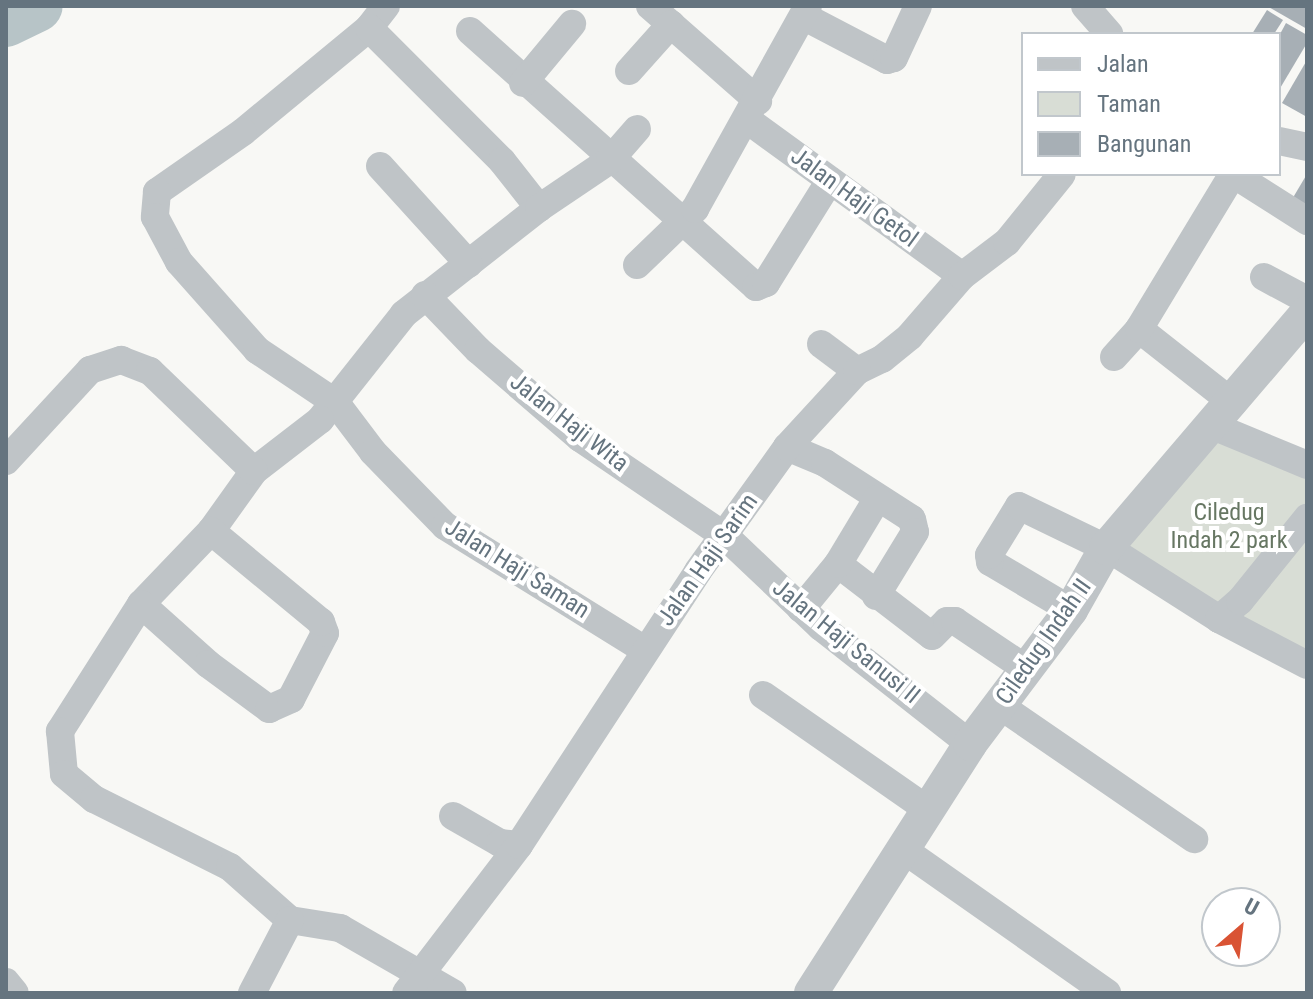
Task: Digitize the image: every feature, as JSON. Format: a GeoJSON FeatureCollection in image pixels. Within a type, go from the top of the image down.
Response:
{"type":"FeatureCollection","features":[{"type":"Feature","properties":{"kind":"street"},"geometry":{"type":"LineString","coordinates":[[637,265],[695,209],[805,11],[887,60],[894,58],[918,6]]}},
{"type":"Feature","properties":{"kind":"street"},"geometry":{"type":"LineString","coordinates":[[1085,6],[1107,32]]}},
{"type":"Feature","properties":{"kind":"street"},"geometry":{"type":"LineString","coordinates":[[629,71],[660,15]]}},
{"type":"Feature","properties":{"kind":"street","name":"Jalan Haji Getol"},"geometry":{"type":"LineString","coordinates":[[660,15],[752,110],[830,180],[962,276]]}},
{"type":"Feature","properties":{"kind":"street"},"geometry":{"type":"LineString","coordinates":[[377,17],[539,208]]}},
{"type":"Feature","properties":{"kind":"street","name":"Jalan Haji Saman"},"geometry":{"type":"LineString","coordinates":[[377,17],[243,132],[157,192],[153,204],[179,262],[257,350],[336,403],[373,452],[445,526],[645,650]]}},
{"type":"Feature","properties":{"kind":"street"},"geometry":{"type":"LineString","coordinates":[[523,83],[572,24]]}},
{"type":"Feature","properties":{"kind":"street"},"geometry":{"type":"LineString","coordinates":[[470,31],[523,83],[680,224],[760,287],[830,180]]}},
{"type":"Feature","properties":{"kind":"street"},"geometry":{"type":"LineString","coordinates":[[453,993],[414,982],[340,928],[290,920],[230,867],[94,799],[64,774],[60,731],[141,604],[211,531],[254,471],[336,403],[404,314],[539,208],[610,160],[637,129]]}},
{"type":"Feature","properties":{"kind":"street"},"geometry":{"type":"LineString","coordinates":[[1281,141],[1307,147]]}},
{"type":"Feature","properties":{"kind":"street"},"geometry":{"type":"LineString","coordinates":[[380,166],[469,264]]}},
{"type":"Feature","properties":{"kind":"street","name":"Jalan Haji Sarim"},"geometry":{"type":"LineString","coordinates":[[414,982],[519,845],[645,650],[787,447],[857,371],[882,359],[910,336],[962,276],[1007,242],[1060,176]]}},
{"type":"Feature","properties":{"kind":"street"},"geometry":{"type":"LineString","coordinates":[[1114,357],[1139,329],[1232,176]]}},
{"type":"Feature","properties":{"kind":"street"},"geometry":{"type":"LineString","coordinates":[[1236,176],[1307,221]]}},
{"type":"Feature","properties":{"kind":"street"},"geometry":{"type":"LineString","coordinates":[[1264,277],[1307,300]]}},
{"type":"Feature","properties":{"kind":"street","name":"Jalan Haji Wita"},"geometry":{"type":"LineString","coordinates":[[425,295],[478,350],[580,438],[725,536]]}},
{"type":"Feature","properties":{"kind":"street","name":"Ciledug Indah II"},"geometry":{"type":"LineString","coordinates":[[817,991],[901,848],[970,744],[1028,670],[1110,550],[1307,313]]}},
{"type":"Feature","properties":{"kind":"street"},"geometry":{"type":"LineString","coordinates":[[1139,329],[1223,414],[1307,465]]}},
{"type":"Feature","properties":{"kind":"street"},"geometry":{"type":"LineString","coordinates":[[821,344],[857,371]]}},
{"type":"Feature","properties":{"kind":"street"},"geometry":{"type":"LineString","coordinates":[[6,461],[90,370],[121,360],[150,371],[254,471]]}},
{"type":"Feature","properties":{"kind":"street"},"geometry":{"type":"LineString","coordinates":[[787,447],[825,463],[912,519],[915,532],[876,596]]}},
{"type":"Feature","properties":{"kind":"street"},"geometry":{"type":"LineString","coordinates":[[801,609],[838,564],[877,499]]}},
{"type":"Feature","properties":{"kind":"street"},"geometry":{"type":"LineString","coordinates":[[1071,610],[994,569],[989,555],[1012,512],[1027,505],[1110,550],[1219,619],[1307,665]]}},
{"type":"Feature","properties":{"kind":"street"},"geometry":{"type":"LineString","coordinates":[[1219,619],[1240,601],[1307,518]]}},
{"type":"Feature","properties":{"kind":"street"},"geometry":{"type":"LineString","coordinates":[[141,604],[269,709],[291,699],[325,633],[321,622],[211,531]]}},
{"type":"Feature","properties":{"kind":"street","name":"Jalan Haji Sanusi II"},"geometry":{"type":"LineString","coordinates":[[725,536],[801,609],[970,744]]}},
{"type":"Feature","properties":{"kind":"street"},"geometry":{"type":"LineString","coordinates":[[838,564],[932,636],[947,621],[967,626],[1028,670]]}},
{"type":"Feature","properties":{"kind":"street"},"geometry":{"type":"LineString","coordinates":[[763,695],[927,809]]}},
{"type":"Feature","properties":{"kind":"street"},"geometry":{"type":"LineString","coordinates":[[999,705],[1194,839]]}},
{"type":"Feature","properties":{"kind":"street"},"geometry":{"type":"LineString","coordinates":[[453,816],[500,843],[519,845]]}},
{"type":"Feature","properties":{"kind":"street"},"geometry":{"type":"LineString","coordinates":[[901,848],[1107,993]]}},
{"type":"Feature","properties":{"kind":"street"},"geometry":{"type":"LineString","coordinates":[[252,993],[290,920]]}},
{"type":"Feature","properties":{"kind":"street"},"geometry":{"type":"LineString","coordinates":[[6,982],[15,993]]}},
{"type":"Feature","properties":{"kind":"green space","name":"Ciledug Indah 2 park"},"geometry":{"type":"Polygon","coordinates":[[[1213,426],[1307,475],[1307,662],[1114,552],[1213,426]]]}},
{"type":"Feature","properties":{"kind":"building"},"geometry":{"type":"Polygon","coordinates":[[[1267,6],[1307,6],[1307,29],[1267,6]]]}},
{"type":"Feature","properties":{"kind":"building"},"geometry":{"type":"Polygon","coordinates":[[[1267,10],[1283,20],[1275,32],[1253,32],[1267,10]]]}},
{"type":"Feature","properties":{"kind":"building"},"geometry":{"type":"Polygon","coordinates":[[[1286,23],[1307,35],[1307,43],[1281,87],[1281,32],[1286,23]]]}},
{"type":"Feature","properties":{"kind":"building"},"geometry":{"type":"Polygon","coordinates":[[[1307,60],[1307,117],[1282,103],[1307,60]]]}},
{"type":"Feature","properties":{"kind":"building"},"geometry":{"type":"Polygon","coordinates":[[[1307,174],[1307,210],[1291,201],[1307,174]]]}},
{"type":"Feature","properties":{"kind":"waterway"},"geometry":{"type":"LineString","coordinates":[[6,21],[37,6]]}}]}
